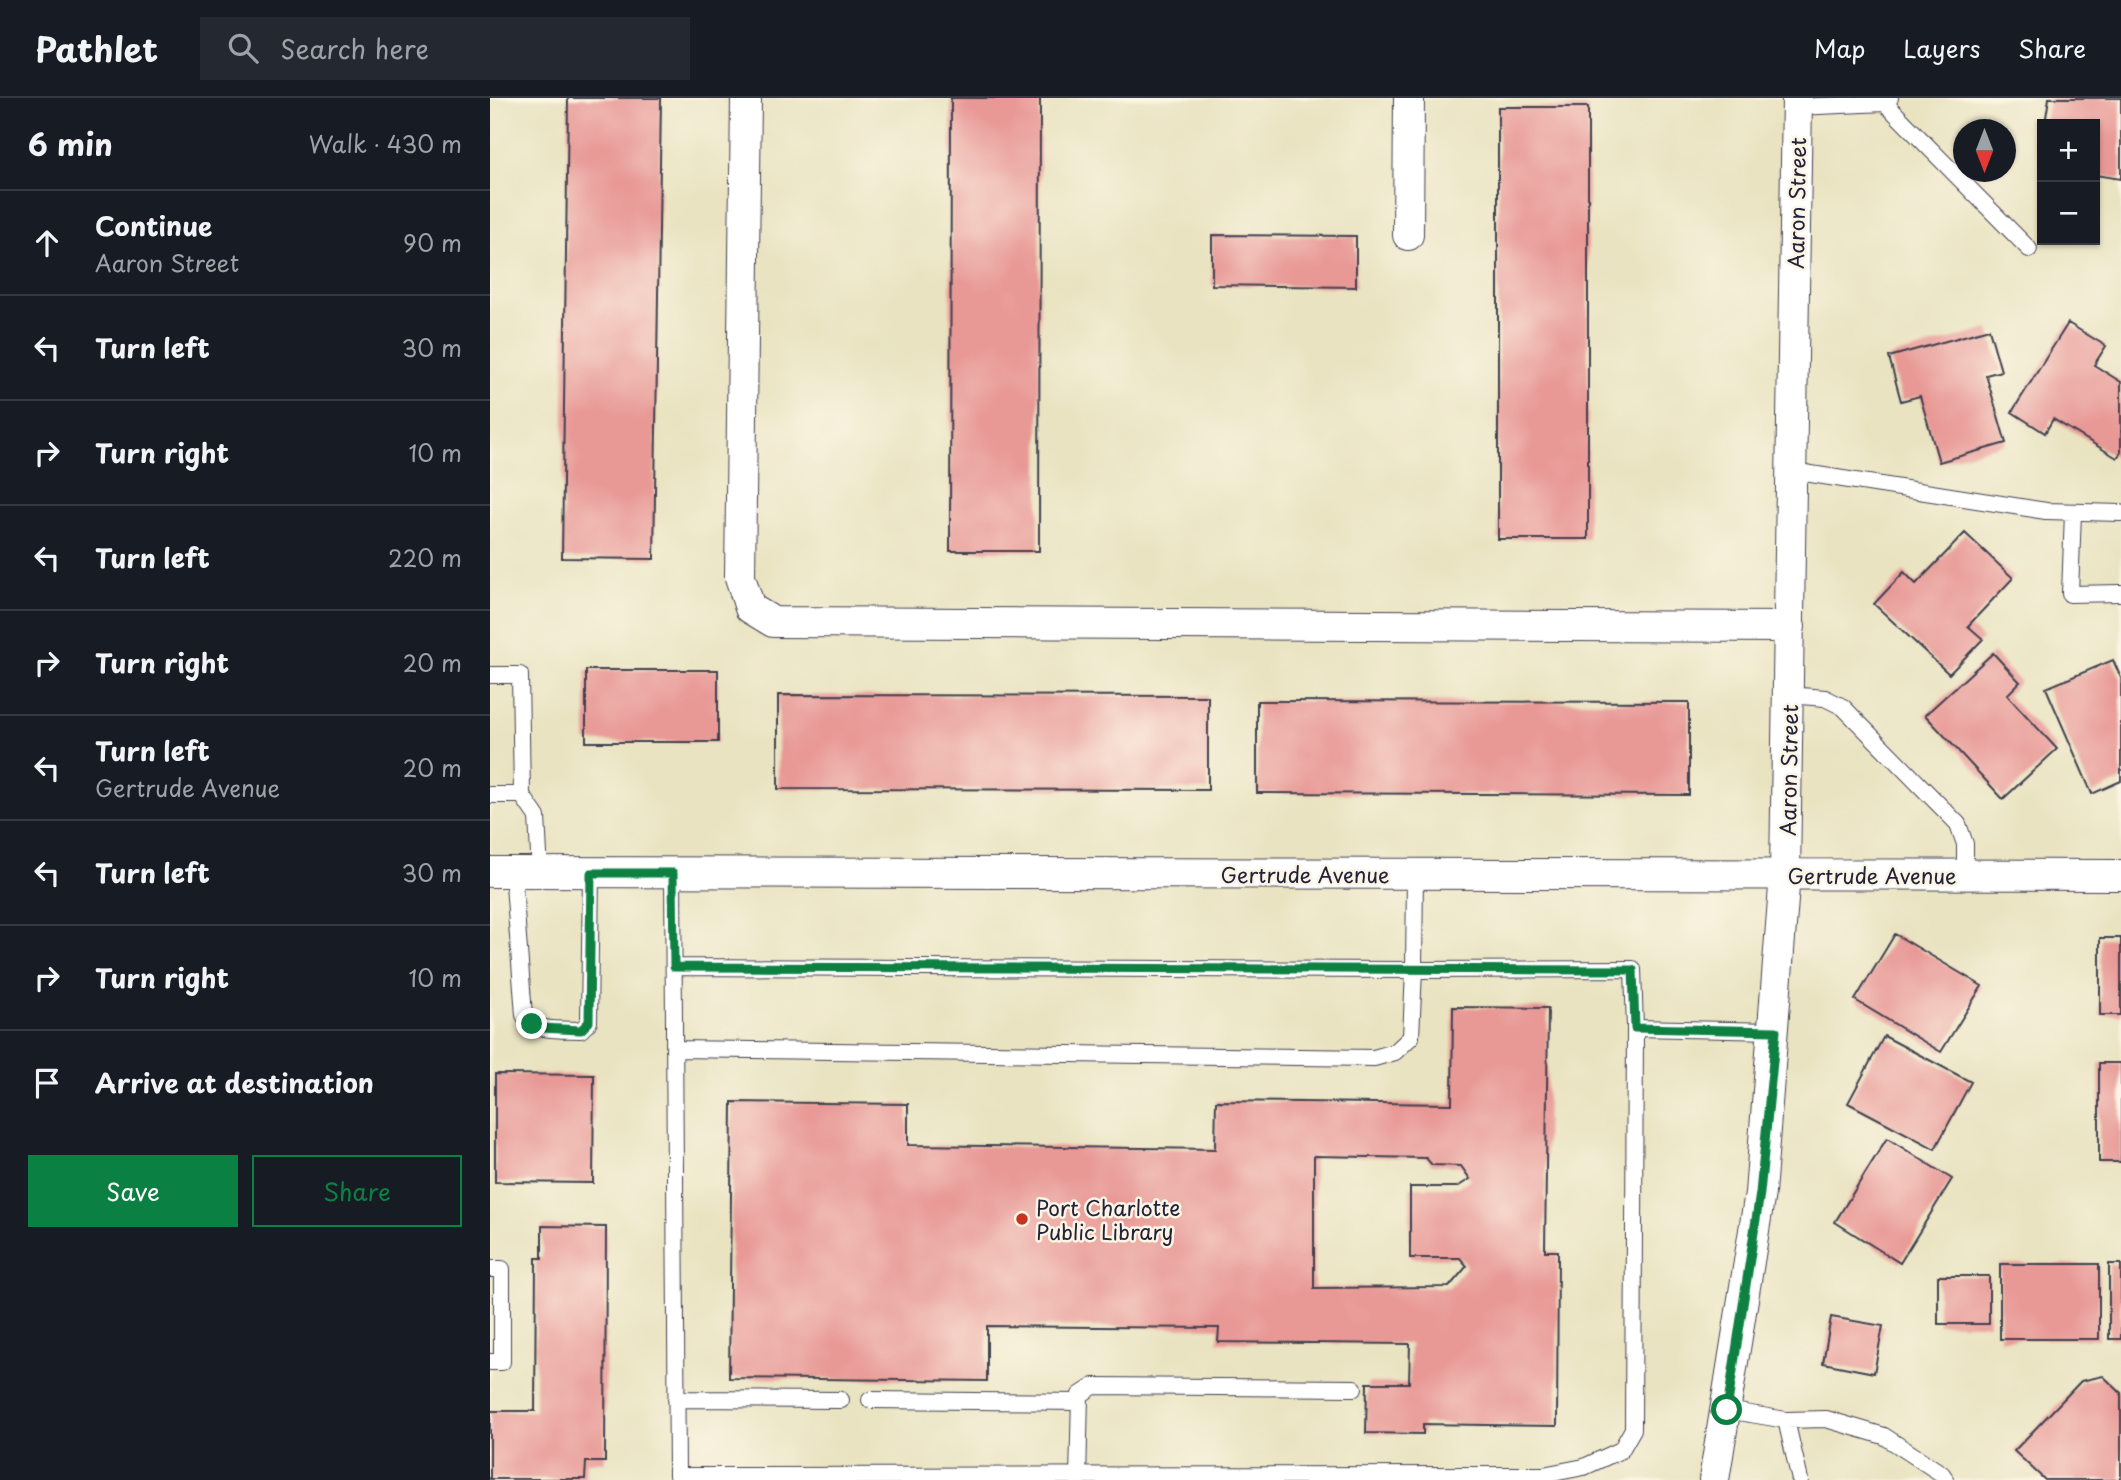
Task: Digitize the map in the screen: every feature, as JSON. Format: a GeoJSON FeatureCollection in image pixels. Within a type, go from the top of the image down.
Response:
{"type":"FeatureCollection","features":[{"type":"Feature","properties":{"kind":"street"},"geometry":{"type":"LineString","coordinates":[[746,98],[740,577],[750,608],[773,622],[1790,627]]}},
{"type":"Feature","properties":{"kind":"street"},"geometry":{"type":"LineString","coordinates":[[1408,235],[1409,98]]}},
{"type":"Feature","properties":{"kind":"street","name":"Aaron Street"},"geometry":{"type":"LineString","coordinates":[[1714,1480],[1760,1193],[1776,1031],[1785,874],[1797,102]]}},
{"type":"Feature","properties":{"kind":"street","name":"Gertrude Avenue"},"geometry":{"type":"LineString","coordinates":[[514,873],[2121,875]]}},
{"type":"Feature","properties":{"kind":"lane"},"geometry":{"type":"LineString","coordinates":[[1797,102],[1887,101],[2029,249]]}},
{"type":"Feature","properties":{"kind":"lane"},"geometry":{"type":"LineString","coordinates":[[1792,471],[2046,511],[2121,513]]}},
{"type":"Feature","properties":{"kind":"lane"},"geometry":{"type":"LineString","coordinates":[[2073,512],[2070,594],[2121,593]]}},
{"type":"Feature","properties":{"kind":"lane"},"geometry":{"type":"LineString","coordinates":[[490,676],[520,676],[522,795],[537,817],[514,873],[524,1015],[527,1021],[541,1028],[581,1030],[589,1022],[591,873]]}},
{"type":"Feature","properties":{"kind":"lane"},"geometry":{"type":"LineString","coordinates":[[1789,695],[1825,698],[1843,708],[1958,824],[1965,844],[1965,875]]}},
{"type":"Feature","properties":{"kind":"lane"},"geometry":{"type":"LineString","coordinates":[[490,794],[522,795]]}},
{"type":"Feature","properties":{"kind":"lane"},"geometry":{"type":"LineString","coordinates":[[673,873],[677,1476],[1078,1478],[1543,1475],[1584,1467],[1621,1450],[1633,1429],[1633,970],[674,967]]}},
{"type":"Feature","properties":{"kind":"lane"},"geometry":{"type":"LineString","coordinates":[[674,1049],[1374,1058],[1395,1052],[1412,1037],[1415,874]]}},
{"type":"Feature","properties":{"kind":"lane"},"geometry":{"type":"LineString","coordinates":[[1635,1028],[1776,1031]]}},
{"type":"Feature","properties":{"kind":"lane"},"geometry":{"type":"LineString","coordinates":[[490,1269],[502,1269],[502,1362],[490,1362]]}},
{"type":"Feature","properties":{"kind":"lane"},"geometry":{"type":"LineString","coordinates":[[1078,1478],[1080,1395],[1094,1386],[1354,1388]]}},
{"type":"Feature","properties":{"kind":"lane"},"geometry":{"type":"LineString","coordinates":[[676,1399],[841,1400]]}},
{"type":"Feature","properties":{"kind":"lane"},"geometry":{"type":"LineString","coordinates":[[870,1400],[1079,1402]]}},
{"type":"Feature","properties":{"kind":"lane"},"geometry":{"type":"LineString","coordinates":[[1727,1410],[1786,1420],[1826,1419],[1884,1436],[1942,1474],[1946,1480]]}},
{"type":"Feature","properties":{"kind":"lane"},"geometry":{"type":"LineString","coordinates":[[1786,1420],[1800,1480]]}},
{"type":"Feature","properties":{"kind":"building"},"geometry":{"type":"Polygon","coordinates":[[[568,98],[661,98],[654,559],[562,558],[568,98]]]}},
{"type":"Feature","properties":{"kind":"building"},"geometry":{"type":"Polygon","coordinates":[[[951,98],[1040,98],[1039,551],[950,551],[951,98]]]}},
{"type":"Feature","properties":{"kind":"building"},"geometry":{"type":"Polygon","coordinates":[[[2049,98],[2121,98],[2121,179],[2100,176],[2100,119],[2046,119],[2049,98]]]}},
{"type":"Feature","properties":{"kind":"building"},"geometry":{"type":"Polygon","coordinates":[[[1498,107],[1588,107],[1588,539],[1498,539],[1498,107]]]}},
{"type":"Feature","properties":{"kind":"building"},"geometry":{"type":"Polygon","coordinates":[[[1212,235],[1356,236],[1356,287],[1212,285],[1212,235]]]}},
{"type":"Feature","properties":{"kind":"building"},"geometry":{"type":"Polygon","coordinates":[[[2068,323],[2106,346],[2094,365],[2121,382],[2121,452],[2117,458],[2053,419],[2045,433],[2012,412],[2068,323]]]}},
{"type":"Feature","properties":{"kind":"building"},"geometry":{"type":"Polygon","coordinates":[[[1989,329],[2001,371],[1986,375],[2006,443],[1939,462],[1920,396],[1901,401],[1889,357],[1989,329]]]}},
{"type":"Feature","properties":{"kind":"building"},"geometry":{"type":"Polygon","coordinates":[[[1965,533],[2013,578],[1968,626],[1983,639],[1949,674],[1874,604],[1904,572],[1916,584],[1965,533]]]}},
{"type":"Feature","properties":{"kind":"building"},"geometry":{"type":"Polygon","coordinates":[[[1993,653],[2020,682],[2007,695],[2057,749],[2003,799],[1925,715],[1993,653]]]}},
{"type":"Feature","properties":{"kind":"building"},"geometry":{"type":"Polygon","coordinates":[[[2113,660],[2121,678],[2121,781],[2092,794],[2046,688],[2113,660]]]}},
{"type":"Feature","properties":{"kind":"building"},"geometry":{"type":"Polygon","coordinates":[[[586,670],[718,670],[718,742],[586,742],[586,670]]]}},
{"type":"Feature","properties":{"kind":"building"},"geometry":{"type":"Polygon","coordinates":[[[778,695],[1208,696],[1208,790],[778,789],[778,695]]]}},
{"type":"Feature","properties":{"kind":"building"},"geometry":{"type":"Polygon","coordinates":[[[1257,701],[1689,702],[1689,795],[1257,793],[1257,701]]]}},
{"type":"Feature","properties":{"kind":"building"},"geometry":{"type":"Polygon","coordinates":[[[1895,934],[1982,986],[1941,1052],[1855,1000],[1895,934]]]}},
{"type":"Feature","properties":{"kind":"building"},"geometry":{"type":"Polygon","coordinates":[[[2100,938],[2121,938],[2121,1015],[2100,1015],[2100,938]]]}},
{"type":"Feature","properties":{"kind":"building","name":"Port Charlotte Public Library"},"geometry":{"type":"Polygon","coordinates":[[[1453,1007],[1548,1008],[1545,1251],[1558,1251],[1557,1426],[1423,1424],[1423,1434],[1366,1433],[1367,1383],[1409,1383],[1410,1344],[1218,1342],[1219,1328],[987,1326],[987,1381],[729,1378],[732,1102],[908,1104],[908,1145],[1215,1149],[1216,1101],[1452,1104],[1453,1007]],[[1314,1156],[1314,1288],[1449,1287],[1467,1266],[1460,1258],[1410,1258],[1410,1187],[1457,1187],[1470,1179],[1461,1166],[1432,1165],[1426,1158],[1314,1156]]]}},
{"type":"Feature","properties":{"kind":"building"},"geometry":{"type":"Polygon","coordinates":[[[1884,1036],[1971,1082],[1935,1149],[1848,1103],[1884,1036]]]}},
{"type":"Feature","properties":{"kind":"building"},"geometry":{"type":"Polygon","coordinates":[[[2099,1063],[2121,1063],[2121,1162],[2099,1162],[2099,1063]]]}},
{"type":"Feature","properties":{"kind":"building"},"geometry":{"type":"Polygon","coordinates":[[[495,1074],[594,1075],[593,1183],[495,1182],[495,1074]]]}},
{"type":"Feature","properties":{"kind":"building"},"geometry":{"type":"Polygon","coordinates":[[[1887,1138],[1952,1179],[1900,1263],[1835,1222],[1887,1138]]]}},
{"type":"Feature","properties":{"kind":"building"},"geometry":{"type":"Polygon","coordinates":[[[542,1226],[606,1227],[605,1462],[586,1462],[585,1479],[490,1479],[490,1411],[535,1411],[536,1258],[542,1258],[542,1226]]]}},
{"type":"Feature","properties":{"kind":"building"},"geometry":{"type":"Polygon","coordinates":[[[2000,1264],[2099,1264],[2099,1339],[2000,1339],[2000,1264]]]}},
{"type":"Feature","properties":{"kind":"building"},"geometry":{"type":"Polygon","coordinates":[[[2109,1264],[2121,1264],[2121,1339],[2109,1339],[2109,1264]]]}},
{"type":"Feature","properties":{"kind":"building"},"geometry":{"type":"Polygon","coordinates":[[[1938,1276],[1989,1276],[1989,1324],[1938,1324],[1938,1276]]]}},
{"type":"Feature","properties":{"kind":"building"},"geometry":{"type":"Polygon","coordinates":[[[1831,1317],[1883,1326],[1874,1373],[1823,1363],[1831,1317]]]}},
{"type":"Feature","properties":{"kind":"building"},"geometry":{"type":"Polygon","coordinates":[[[2103,1376],[2121,1393],[2121,1480],[2045,1480],[2014,1451],[2081,1381],[2103,1376]]]}},
{"type":"Feature","properties":{"kind":"place","name":"Port Charlotte Public Library"},"geometry":{"type":"Point","coordinates":[1022,1219]}},
{"type":"Feature","properties":{"kind":"route"},"geometry":{"type":"LineString","coordinates":[[532,1024],[541,1028],[581,1030],[589,1022],[591,873],[673,873],[674,967],[1633,970],[1635,1028],[1776,1031],[1760,1193],[1727,1410]]}}]}
